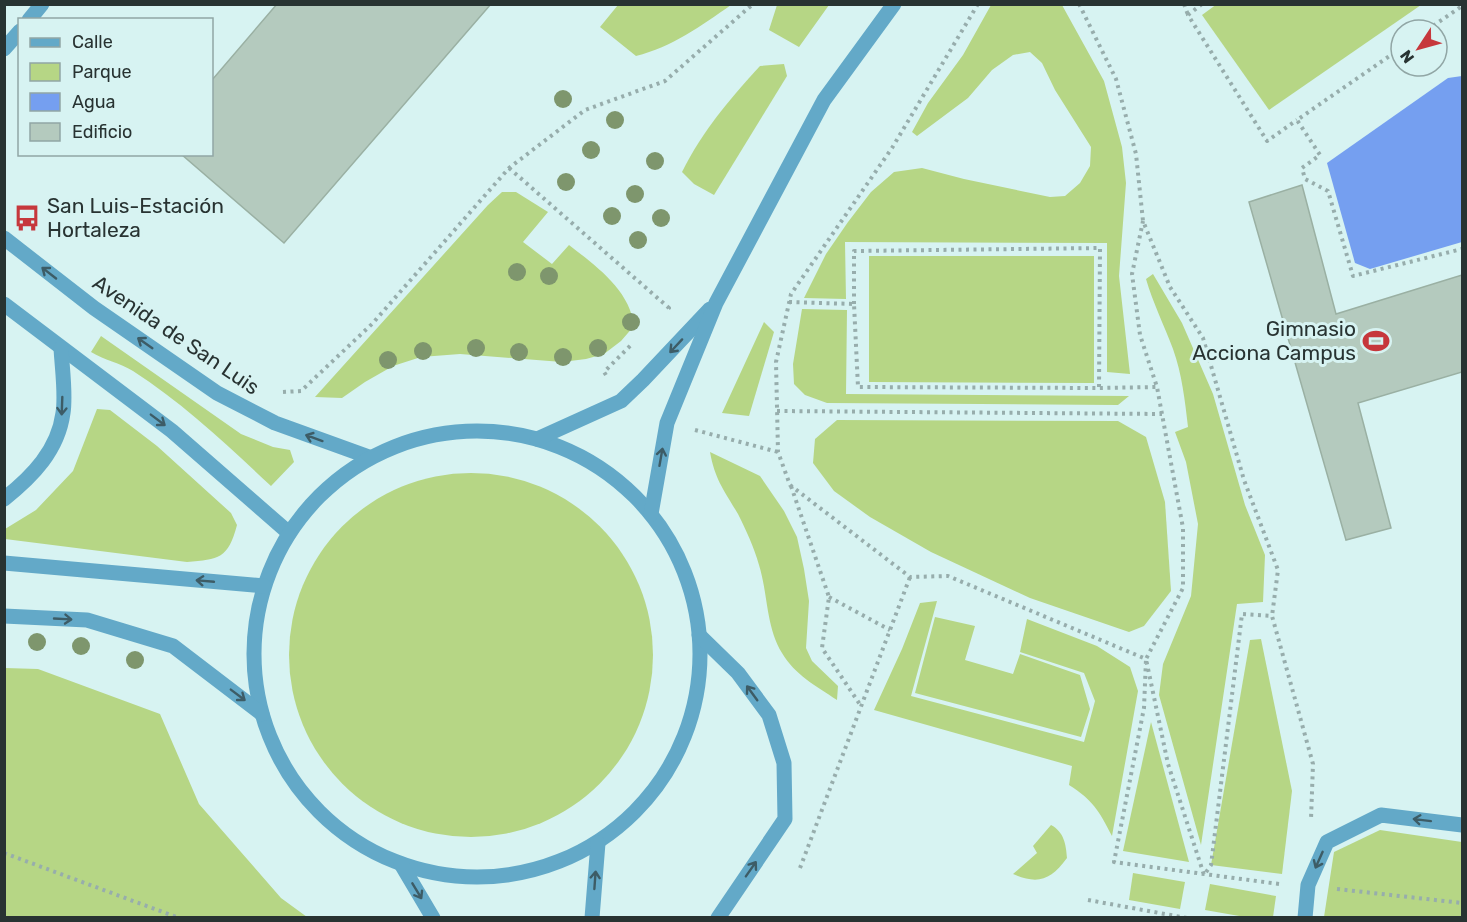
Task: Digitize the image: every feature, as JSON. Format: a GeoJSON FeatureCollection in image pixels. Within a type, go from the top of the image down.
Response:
{"type":"FeatureCollection","features":[{"type":"Feature","properties":{"kind":"street"},"geometry":{"type":"LineString","coordinates":[[31,18],[42,4]]}},
{"type":"Feature","properties":{"kind":"street"},"geometry":{"type":"LineString","coordinates":[[651,514],[667,423],[716,303],[824,100],[894,4]]}},
{"type":"Feature","properties":{"kind":"street"},"geometry":{"type":"LineString","coordinates":[[4,49],[18,33]]}},
{"type":"Feature","properties":{"kind":"street","name":"Avenida de San Luis"},"geometry":{"type":"LineString","coordinates":[[4,238],[94,308],[217,393],[275,423],[369,457]]}},
{"type":"Feature","properties":{"kind":"street"},"geometry":{"type":"LineString","coordinates":[[537,438],[621,401],[716,303]]}},
{"type":"Feature","properties":{"kind":"street"},"geometry":{"type":"LineString","coordinates":[[4,304],[172,431],[289,533]]}},
{"type":"Feature","properties":{"kind":"street"},"geometry":{"type":"LineString","coordinates":[[4,499],[28,480],[52,450],[63,413],[61,348]]}},
{"type":"Feature","properties":{"kind":"street"},"geometry":{"type":"LineString","coordinates":[[463,431],[537,438],[588,460],[622,484],[651,514],[672,546],[688,579],[699,634],[701,658],[687,731],[676,756],[656,789],[630,818],[598,843],[553,865],[493,877],[455,877],[401,864],[362,846],[324,817],[294,781],[275,750],[262,714],[253,643],[264,586],[289,533],[309,505],[335,480],[369,457],[414,439],[463,431]]}},
{"type":"Feature","properties":{"kind":"street"},"geometry":{"type":"LineString","coordinates":[[4,563],[264,586]]}},
{"type":"Feature","properties":{"kind":"street"},"geometry":{"type":"LineString","coordinates":[[4,616],[87,620],[173,646],[262,714]]}},
{"type":"Feature","properties":{"kind":"street"},"geometry":{"type":"LineString","coordinates":[[699,634],[738,673],[768,716],[784,763],[785,819],[718,918]]}},
{"type":"Feature","properties":{"kind":"street"},"geometry":{"type":"LineString","coordinates":[[1305,918],[1308,885],[1327,843],[1381,815],[1462,825]]}},
{"type":"Feature","properties":{"kind":"street"},"geometry":{"type":"LineString","coordinates":[[592,918],[598,843]]}},
{"type":"Feature","properties":{"kind":"street"},"geometry":{"type":"LineString","coordinates":[[401,864],[433,918]]}},
{"type":"Feature","properties":{"kind":"path"},"geometry":{"type":"LineString","coordinates":[[283,392],[301,391],[372,324],[509,168],[585,110],[665,81],[753,4]]}},
{"type":"Feature","properties":{"kind":"path"},"geometry":{"type":"LineString","coordinates":[[861,706],[822,648],[829,597],[778,452],[776,362],[791,294],[892,148],[978,4]]}},
{"type":"Feature","properties":{"kind":"path"},"geometry":{"type":"LineString","coordinates":[[1078,4],[1116,79],[1136,154],[1143,221],[1170,286],[1203,338],[1245,480],[1278,570],[1272,616],[1313,764],[1310,830]]}},
{"type":"Feature","properties":{"kind":"path"},"geometry":{"type":"LineString","coordinates":[[1184,4],[1188,15],[1267,141],[1389,56]]}},
{"type":"Feature","properties":{"kind":"path"},"geometry":{"type":"LineString","coordinates":[[1188,15],[1202,4]]}},
{"type":"Feature","properties":{"kind":"path"},"geometry":{"type":"LineString","coordinates":[[1444,18],[1462,6]]}},
{"type":"Feature","properties":{"kind":"path"},"geometry":{"type":"LineString","coordinates":[[1297,120],[1320,155],[1302,168],[1305,179],[1328,191],[1353,276],[1462,249]]}},
{"type":"Feature","properties":{"kind":"path"},"geometry":{"type":"LineString","coordinates":[[509,168],[669,308],[660,316]]}},
{"type":"Feature","properties":{"kind":"path"},"geometry":{"type":"LineString","coordinates":[[1143,221],[1132,274],[1140,335],[1157,387],[1183,528],[1183,588],[1146,659],[1144,708],[1114,862],[1279,884]]}},
{"type":"Feature","properties":{"kind":"path"},"geometry":{"type":"LineString","coordinates":[[1099,388],[1100,248],[854,251],[858,387],[1099,388],[1157,387]]}},
{"type":"Feature","properties":{"kind":"path"},"geometry":{"type":"LineString","coordinates":[[789,302],[854,304]]}},
{"type":"Feature","properties":{"kind":"path"},"geometry":{"type":"LineString","coordinates":[[621,401],[604,372],[636,340]]}},
{"type":"Feature","properties":{"kind":"path"},"geometry":{"type":"LineString","coordinates":[[777,411],[1162,414]]}},
{"type":"Feature","properties":{"kind":"path"},"geometry":{"type":"LineString","coordinates":[[667,423],[778,452]]}},
{"type":"Feature","properties":{"kind":"path"},"geometry":{"type":"LineString","coordinates":[[790,485],[909,577],[948,576],[1146,659]]}},
{"type":"Feature","properties":{"kind":"path"},"geometry":{"type":"LineString","coordinates":[[800,868],[909,577]]}},
{"type":"Feature","properties":{"kind":"path"},"geometry":{"type":"LineString","coordinates":[[829,597],[890,630]]}},
{"type":"Feature","properties":{"kind":"path"},"geometry":{"type":"LineString","coordinates":[[1204,875],[1211,865],[1242,614],[1272,616]]}},
{"type":"Feature","properties":{"kind":"path"},"geometry":{"type":"LineString","coordinates":[[1146,659],[1168,765],[1204,875]]}},
{"type":"Feature","properties":{"kind":"path"},"geometry":{"type":"LineString","coordinates":[[4,853],[179,918]]}},
{"type":"Feature","properties":{"kind":"path"},"geometry":{"type":"LineString","coordinates":[[1308,885],[1462,903]]}},
{"type":"Feature","properties":{"kind":"path"},"geometry":{"type":"LineString","coordinates":[[1088,900],[1187,918]]}},
{"type":"Feature","properties":{"kind":"green space"},"geometry":{"type":"Polygon","coordinates":[[[777,4],[829,5],[799,47],[769,30],[777,4]]]}},
{"type":"Feature","properties":{"kind":"green space"},"geometry":{"type":"Polygon","coordinates":[[[1217,4],[1421,4],[1402,18],[1389,18],[1389,27],[1269,110],[1202,15],[1217,4]]]}},
{"type":"Feature","properties":{"kind":"green space"},"geometry":{"type":"Polygon","coordinates":[[[618,5],[731,5],[674,41],[636,56],[600,27],[618,5]]]}},
{"type":"Feature","properties":{"kind":"green space"},"geometry":{"type":"Polygon","coordinates":[[[991,5],[1062,5],[1104,81],[1122,147],[1126,183],[1119,276],[1130,374],[1107,372],[1107,243],[845,242],[846,299],[804,298],[826,254],[848,222],[871,192],[894,172],[922,168],[1050,197],[1065,196],[1080,183],[1090,166],[1091,147],[1055,90],[1042,63],[1030,52],[1013,55],[992,70],[968,98],[917,136],[912,132],[928,103],[963,55],[991,5]]]}},
{"type":"Feature","properties":{"kind":"green space"},"geometry":{"type":"Polygon","coordinates":[[[784,64],[787,76],[714,195],[694,184],[682,172],[717,116],[760,66],[784,64]]]}},
{"type":"Feature","properties":{"kind":"green space"},"geometry":{"type":"Polygon","coordinates":[[[502,192],[516,192],[548,212],[523,242],[552,264],[569,245],[600,270],[619,290],[631,313],[634,326],[621,341],[604,354],[562,362],[460,354],[421,357],[393,366],[342,398],[315,397],[488,205],[502,192]]]}},
{"type":"Feature","properties":{"kind":"green space"},"geometry":{"type":"Polygon","coordinates":[[[869,256],[1094,256],[1094,383],[869,382],[869,256]]]}},
{"type":"Feature","properties":{"kind":"green space"},"geometry":{"type":"Polygon","coordinates":[[[1153,274],[1182,323],[1213,394],[1245,505],[1265,555],[1263,602],[1237,604],[1201,845],[1159,695],[1163,664],[1191,596],[1198,524],[1186,462],[1175,432],[1188,427],[1183,388],[1173,349],[1146,279],[1153,274]]]}},
{"type":"Feature","properties":{"kind":"green space"},"geometry":{"type":"Polygon","coordinates":[[[802,309],[847,310],[846,394],[1129,396],[1118,405],[827,403],[805,395],[794,384],[793,364],[802,309]]]}},
{"type":"Feature","properties":{"kind":"green space"},"geometry":{"type":"Polygon","coordinates":[[[764,322],[774,332],[749,416],[722,413],[764,322]]]}},
{"type":"Feature","properties":{"kind":"green space"},"geometry":{"type":"Polygon","coordinates":[[[101,336],[241,434],[273,447],[290,450],[294,462],[271,486],[204,425],[151,383],[133,371],[91,352],[101,336]]]}},
{"type":"Feature","properties":{"kind":"green space"},"geometry":{"type":"Polygon","coordinates":[[[97,409],[110,410],[157,446],[231,513],[237,525],[226,551],[215,558],[187,562],[5,539],[5,529],[36,510],[73,471],[97,409]]]}},
{"type":"Feature","properties":{"kind":"green space"},"geometry":{"type":"Polygon","coordinates":[[[837,420],[1118,421],[1146,437],[1165,502],[1171,591],[1144,626],[1129,632],[1030,598],[931,552],[870,517],[834,491],[813,463],[815,439],[837,420]]]}},
{"type":"Feature","properties":{"kind":"green space"},"geometry":{"type":"Polygon","coordinates":[[[710,452],[760,476],[784,511],[797,537],[804,569],[809,601],[806,648],[812,661],[838,686],[837,700],[800,674],[782,653],[770,621],[755,552],[738,514],[717,478],[710,452]]]}},
{"type":"Feature","properties":{"kind":"green space"},"geometry":{"type":"Polygon","coordinates":[[[471,473],[506,477],[540,487],[572,504],[599,527],[622,554],[639,586],[649,620],[653,655],[649,690],[639,724],[622,756],[599,783],[572,806],[540,823],[506,833],[471,837],[436,833],[402,823],[370,806],[343,783],[320,756],[303,724],[293,690],[289,655],[293,620],[303,586],[320,554],[343,527],[370,504],[402,487],[436,477],[471,473]]]}},
{"type":"Feature","properties":{"kind":"green space"},"geometry":{"type":"Polygon","coordinates":[[[937,601],[911,696],[1084,742],[1095,701],[1084,673],[1020,652],[1027,619],[1097,646],[1130,667],[1138,691],[1112,836],[1095,807],[1069,785],[1072,766],[874,710],[920,603],[937,601]]]}},
{"type":"Feature","properties":{"kind":"green space"},"geometry":{"type":"Polygon","coordinates":[[[935,617],[975,626],[965,660],[1013,674],[1020,654],[1080,675],[1090,709],[1081,737],[915,693],[935,617]]]}},
{"type":"Feature","properties":{"kind":"green space"},"geometry":{"type":"Polygon","coordinates":[[[1261,639],[1292,791],[1282,874],[1211,865],[1250,640],[1261,639]]]}},
{"type":"Feature","properties":{"kind":"green space"},"geometry":{"type":"Polygon","coordinates":[[[5,668],[38,669],[160,714],[199,804],[281,898],[307,917],[5,917],[5,668]]]}},
{"type":"Feature","properties":{"kind":"green space"},"geometry":{"type":"Polygon","coordinates":[[[1151,722],[1189,862],[1123,851],[1151,722]]]}},
{"type":"Feature","properties":{"kind":"green space"},"geometry":{"type":"Polygon","coordinates":[[[1051,825],[1059,831],[1063,839],[1067,858],[1049,876],[1037,880],[1013,874],[1037,853],[1033,846],[1051,825]]]}},
{"type":"Feature","properties":{"kind":"green space"},"geometry":{"type":"Polygon","coordinates":[[[1380,830],[1462,842],[1462,917],[1324,917],[1334,852],[1380,830]]]}},
{"type":"Feature","properties":{"kind":"green space"},"geometry":{"type":"Polygon","coordinates":[[[1133,873],[1185,882],[1180,909],[1129,900],[1133,873]]]}},
{"type":"Feature","properties":{"kind":"green space"},"geometry":{"type":"Polygon","coordinates":[[[1210,884],[1276,896],[1273,917],[1245,917],[1205,910],[1210,884]]]}},
{"type":"Feature","properties":{"kind":"water"},"geometry":{"type":"Polygon","coordinates":[[[1462,76],[1462,242],[1370,269],[1355,263],[1327,163],[1449,78],[1462,76]]]}},
{"type":"Feature","properties":{"kind":"building"},"geometry":{"type":"Polygon","coordinates":[[[277,4],[491,4],[284,243],[183,156],[213,156],[213,79],[277,4]]]}},
{"type":"Feature","properties":{"kind":"building","name":"Gimnasio Acciona Campus"},"geometry":{"type":"Polygon","coordinates":[[[1302,185],[1336,314],[1462,275],[1462,372],[1358,403],[1391,528],[1346,540],[1249,202],[1302,185]]]}},
{"type":"Feature","properties":{"kind":"place","name":"San Luis-Estación Hortaleza"},"geometry":{"type":"Point","coordinates":[27,218]}},
{"type":"Feature","properties":{"kind":"place","name":"Gimnasio Acciona Campus"},"geometry":{"type":"Point","coordinates":[1376,341]}}]}
